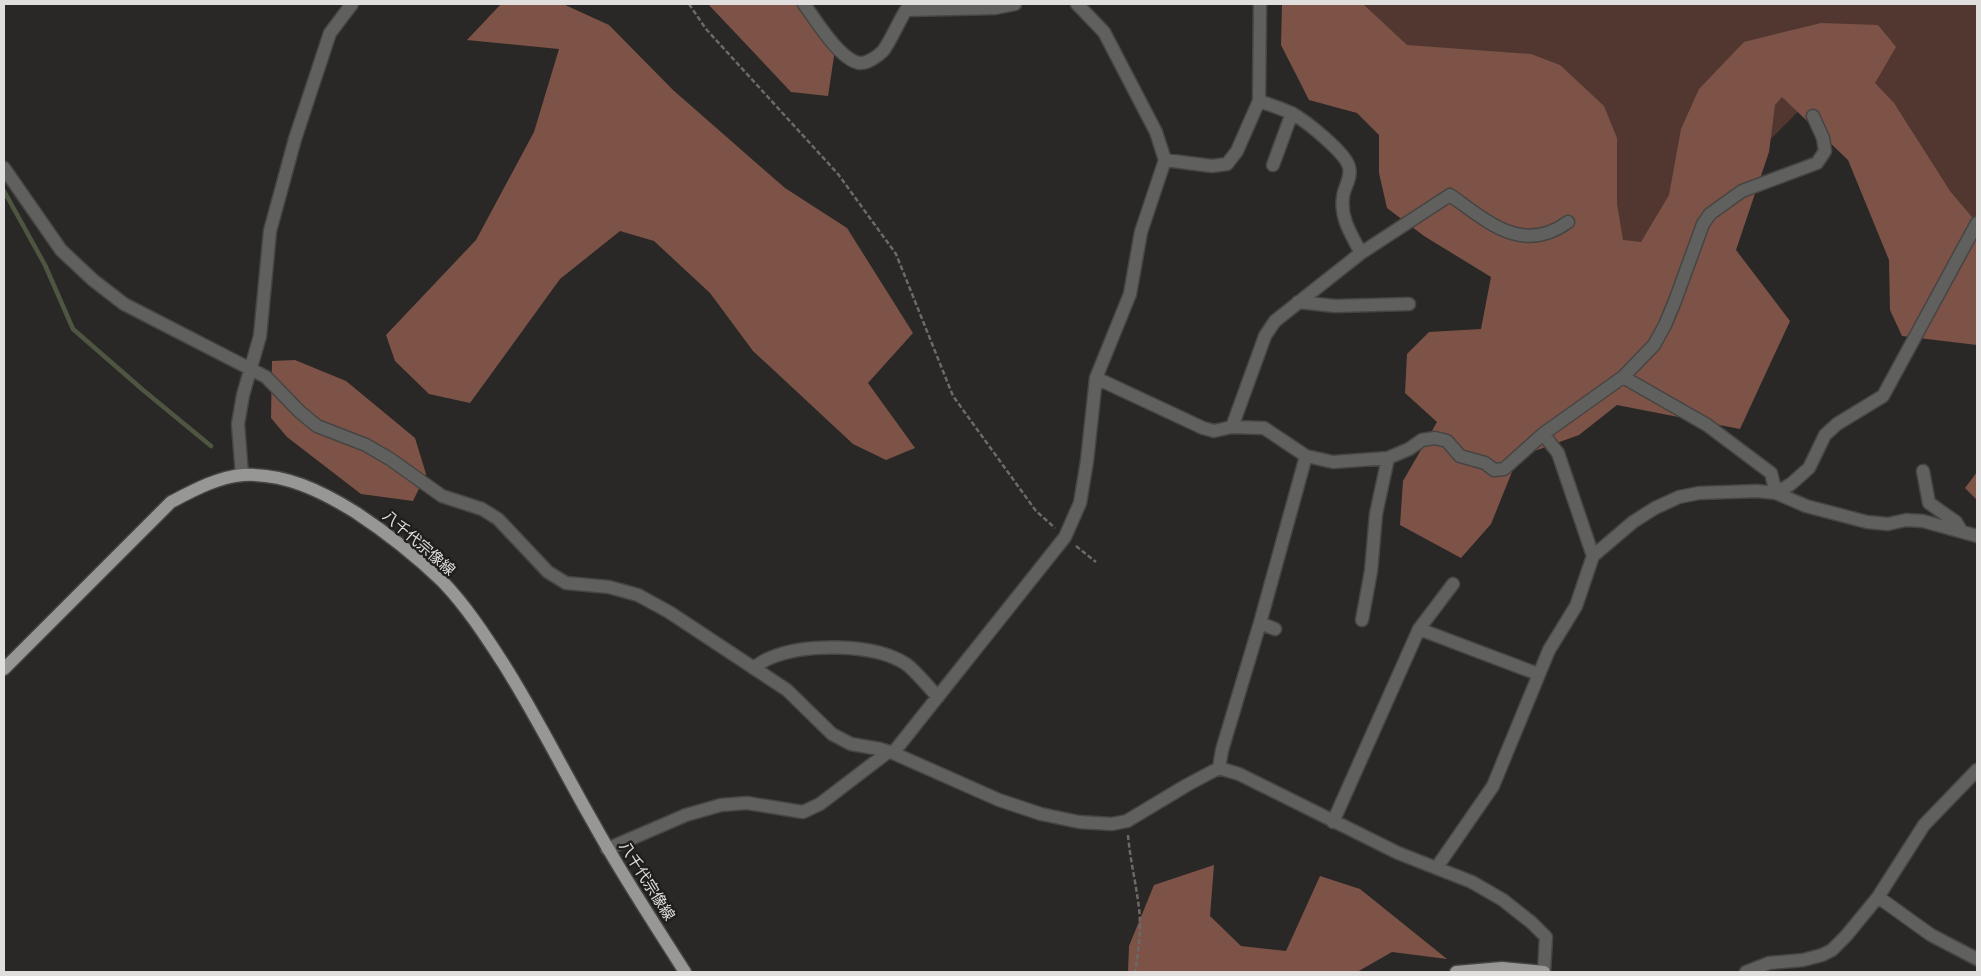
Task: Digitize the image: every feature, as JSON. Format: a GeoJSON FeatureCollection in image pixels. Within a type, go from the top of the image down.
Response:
{"type":"FeatureCollection","features":[{"type":"Feature","properties":{"kind":"main road","name":"八千代宗像線"},"geometry":{"type":"LineString","coordinates":[[4,669],[171,502],[201,486],[242,475],[265,476],[295,481],[332,498],[370,522],[405,548],[444,583],[482,630],[519,689],[608,849],[685,972]]}},
{"type":"Feature","properties":{"kind":"main road"},"geometry":{"type":"LineString","coordinates":[[1456,972],[1500,970],[1544,972]]}},
{"type":"Feature","properties":{"kind":"street"},"geometry":{"type":"LineString","coordinates":[[242,475],[238,424],[243,395],[260,336],[270,231],[295,139],[330,33],[352,4]]}},
{"type":"Feature","properties":{"kind":"street"},"geometry":{"type":"LineString","coordinates":[[804,4],[829,39],[859,63],[870,61],[882,51],[906,10],[994,8],[1015,4]]}},
{"type":"Feature","properties":{"kind":"street"},"geometry":{"type":"LineString","coordinates":[[608,849],[686,815],[721,805],[747,804],[803,812],[820,804],[891,753],[1065,537],[1080,503],[1087,461],[1096,378],[1130,294],[1141,232],[1165,160],[1156,132],[1104,32],[1077,4]]}},
{"type":"Feature","properties":{"kind":"street"},"geometry":{"type":"LineString","coordinates":[[1165,160],[1212,166],[1227,164],[1237,151],[1259,101],[1260,4]]}},
{"type":"Feature","properties":{"kind":"street"},"geometry":{"type":"LineString","coordinates":[[1259,101],[1292,113],[1317,131],[1344,157],[1349,165],[1350,176],[1343,194],[1342,214],[1361,254]]}},
{"type":"Feature","properties":{"kind":"street"},"geometry":{"type":"LineString","coordinates":[[1273,165],[1292,113]]}},
{"type":"Feature","properties":{"kind":"street"},"geometry":{"type":"LineString","coordinates":[[1096,378],[1203,428],[1214,431],[1232,427],[1264,428],[1306,456],[1333,462],[1388,458],[1410,449],[1422,440],[1435,438],[1447,441],[1460,456],[1485,463],[1494,470],[1504,469],[1543,434],[1623,377],[1654,345],[1665,325],[1703,224],[1710,214],[1742,191],[1817,162],[1825,151],[1823,138],[1813,116]]}},
{"type":"Feature","properties":{"kind":"street"},"geometry":{"type":"LineString","coordinates":[[4,168],[61,250],[92,280],[124,304],[266,377],[300,412],[317,426],[366,445],[390,459],[442,496],[482,509],[498,519],[548,572],[566,582],[609,587],[638,595],[669,612],[787,690],[832,734],[852,744],[891,753],[999,800],[1041,814],[1079,822],[1112,824],[1127,821],[1187,784],[1219,768],[1239,774],[1398,853],[1472,882],[1503,900],[1546,937],[1544,972]]}},
{"type":"Feature","properties":{"kind":"street"},"geometry":{"type":"LineString","coordinates":[[1232,427],[1265,336],[1275,320],[1361,254],[1450,195],[1490,223],[1516,235],[1534,237],[1557,230],[1568,222]]}},
{"type":"Feature","properties":{"kind":"street"},"geometry":{"type":"LineString","coordinates":[[1776,493],[1809,468],[1825,435],[1837,424],[1884,396],[1977,223]]}},
{"type":"Feature","properties":{"kind":"street"},"geometry":{"type":"LineString","coordinates":[[1298,302],[1335,306],[1409,304]]}},
{"type":"Feature","properties":{"kind":"street"},"geometry":{"type":"LineString","coordinates":[[1623,377],[1707,425],[1771,472],[1776,493]]}},
{"type":"Feature","properties":{"kind":"street"},"geometry":{"type":"LineString","coordinates":[[1543,434],[1558,453],[1593,556]]}},
{"type":"Feature","properties":{"kind":"street"},"geometry":{"type":"LineString","coordinates":[[1219,768],[1222,750],[1260,623],[1306,456]]}},
{"type":"Feature","properties":{"kind":"street"},"geometry":{"type":"LineString","coordinates":[[1362,620],[1372,571],[1376,514],[1388,458]]}},
{"type":"Feature","properties":{"kind":"street"},"geometry":{"type":"LineString","coordinates":[[1922,472],[1929,503],[1956,522],[1962,532]]}},
{"type":"Feature","properties":{"kind":"street"},"geometry":{"type":"LineString","coordinates":[[1437,867],[1494,786],[1538,674],[1549,650],[1576,606],[1593,556],[1633,522],[1655,508],[1679,497],[1699,493],[1731,491],[1776,493],[1806,506],[1867,522],[1888,524],[1914,520],[1977,536]]}},
{"type":"Feature","properties":{"kind":"street"},"geometry":{"type":"LineString","coordinates":[[1333,822],[1419,629],[1453,584]]}},
{"type":"Feature","properties":{"kind":"street"},"geometry":{"type":"LineString","coordinates":[[1260,623],[1275,629]]}},
{"type":"Feature","properties":{"kind":"street"},"geometry":{"type":"LineString","coordinates":[[1419,629],[1538,674]]}},
{"type":"Feature","properties":{"kind":"street"},"geometry":{"type":"LineString","coordinates":[[753,668],[770,658],[808,648],[836,647],[877,652],[906,664],[938,697]]}},
{"type":"Feature","properties":{"kind":"street"},"geometry":{"type":"LineString","coordinates":[[1746,972],[1769,963],[1822,956],[1832,950],[1878,897],[1924,826],[1977,770]]}},
{"type":"Feature","properties":{"kind":"street"},"geometry":{"type":"LineString","coordinates":[[1878,897],[1930,935],[1977,959]]}},
{"type":"Feature","properties":{"kind":"path"},"geometry":{"type":"LineString","coordinates":[[689,4],[706,30],[838,174],[896,254],[953,396],[1036,511],[1096,562]]}},
{"type":"Feature","properties":{"kind":"path"},"geometry":{"type":"LineString","coordinates":[[1127,821],[1130,861],[1139,903],[1139,933],[1135,972]]}},
{"type":"Feature","properties":{"kind":"shaded area"},"geometry":{"type":"Polygon","coordinates":[[[501,4],[563,4],[609,25],[673,90],[785,188],[847,228],[913,333],[868,383],[915,448],[886,460],[853,444],[753,351],[710,293],[654,241],[620,231],[560,279],[470,403],[429,394],[395,361],[386,335],[476,240],[534,132],[559,49],[467,40],[501,4]]]}},
{"type":"Feature","properties":{"kind":"shaded area"},"geometry":{"type":"Polygon","coordinates":[[[708,4],[810,4],[836,43],[828,96],[791,92],[708,4]]]}},
{"type":"Feature","properties":{"kind":"shaded area"},"geometry":{"type":"Polygon","coordinates":[[[1282,4],[1363,4],[1407,45],[1531,54],[1560,65],[1604,106],[1617,138],[1617,204],[1623,240],[1641,242],[1669,195],[1681,129],[1699,89],[1744,42],[1821,23],[1878,25],[1896,47],[1875,83],[1894,103],[1950,191],[1977,223],[1977,345],[1902,336],[1890,310],[1889,260],[1848,160],[1782,97],[1775,105],[1769,152],[1736,250],[1790,321],[1740,429],[1617,405],[1579,435],[1518,457],[1491,524],[1461,558],[1400,525],[1403,481],[1437,422],[1405,393],[1407,354],[1429,332],[1481,329],[1491,277],[1424,236],[1387,208],[1379,173],[1379,135],[1357,113],[1309,100],[1281,45],[1282,4]]]}},
{"type":"Feature","properties":{"kind":"shaded area"},"geometry":{"type":"Polygon","coordinates":[[[1323,4],[1977,4],[1977,276],[1852,58],[1639,270],[1323,4]]]}},
{"type":"Feature","properties":{"kind":"shaded area"},"geometry":{"type":"Polygon","coordinates":[[[295,360],[346,381],[415,438],[426,474],[413,501],[361,494],[287,437],[271,418],[272,361],[295,360]]]}},
{"type":"Feature","properties":{"kind":"shaded area"},"geometry":{"type":"Polygon","coordinates":[[[1977,472],[1977,500],[1965,488],[1977,472]]]}},
{"type":"Feature","properties":{"kind":"shaded area"},"geometry":{"type":"Polygon","coordinates":[[[1214,865],[1210,916],[1241,946],[1286,951],[1320,876],[1360,889],[1447,959],[1392,952],[1357,972],[1128,972],[1129,946],[1154,885],[1214,865]]]}},
{"type":"Feature","properties":{"kind":"waterway"},"geometry":{"type":"LineString","coordinates":[[4,191],[45,265],[73,329],[211,446]]}}]}
